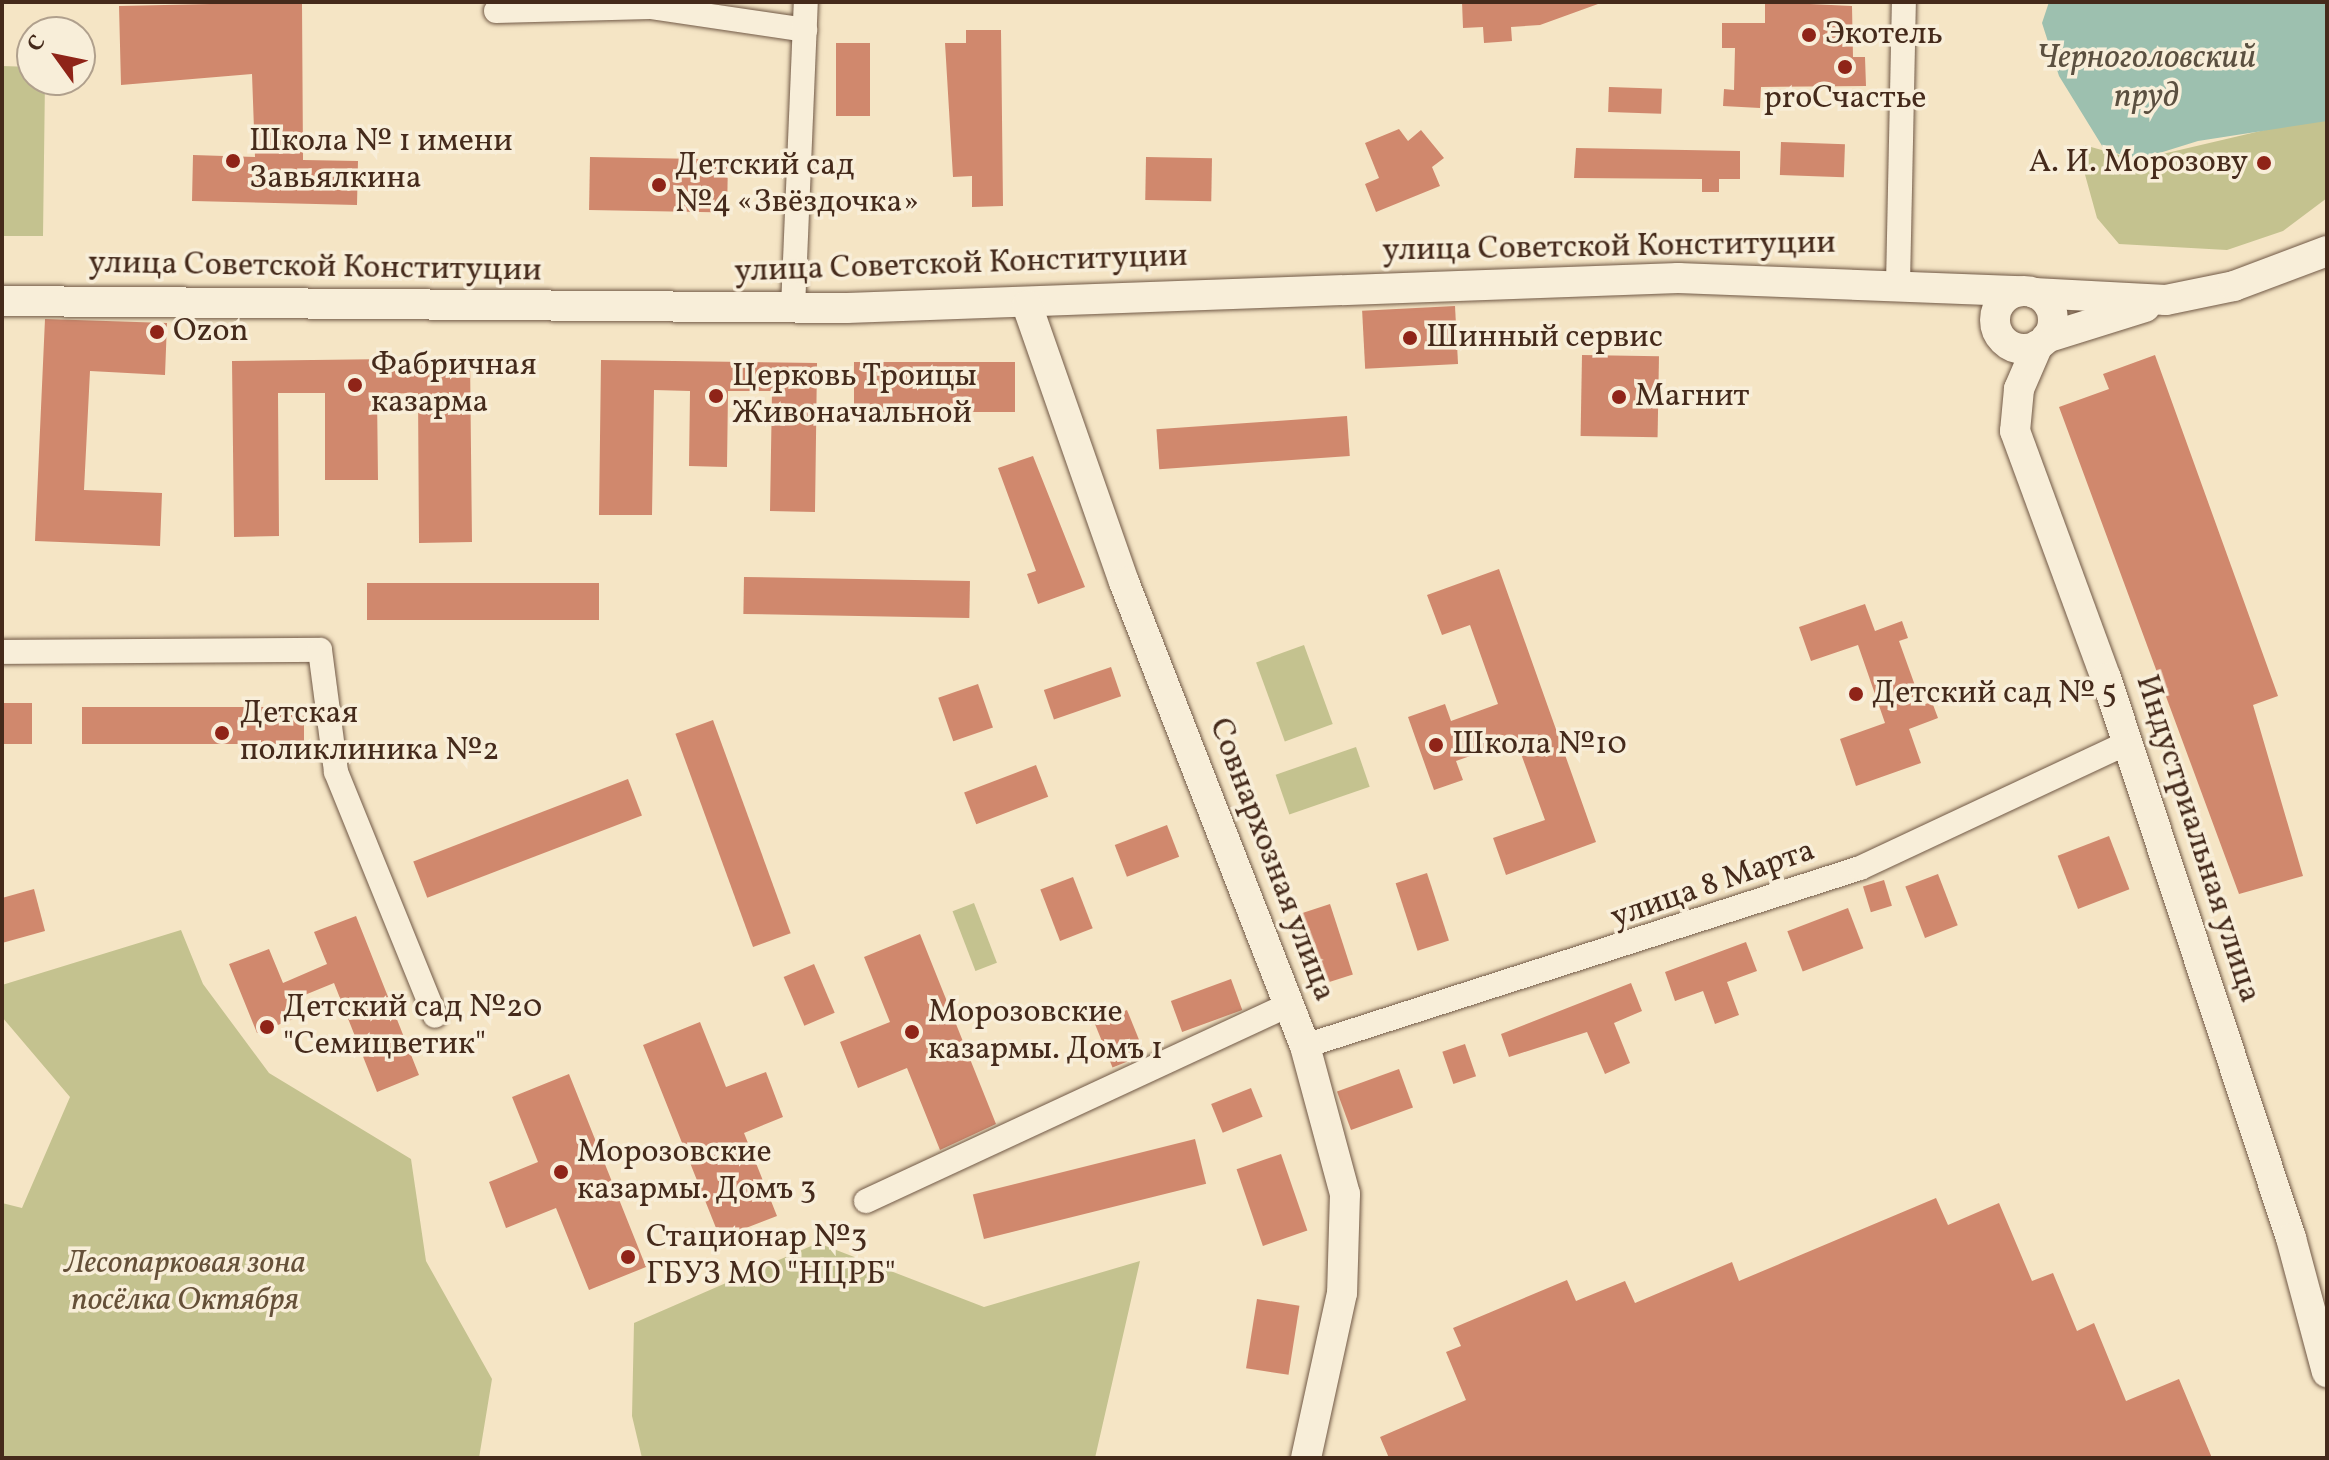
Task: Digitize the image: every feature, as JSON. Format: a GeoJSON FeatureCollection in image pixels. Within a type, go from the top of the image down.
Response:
{"type":"FeatureCollection","features":[{"type":"Feature","properties":{"kind":"street"},"geometry":{"type":"LineString","coordinates":[[793,308],[806,2]]}},
{"type":"Feature","properties":{"kind":"street"},"geometry":{"type":"LineString","coordinates":[[1904,2],[1910,286],[1997,329],[2011,346],[2042,342],[2166,300],[2234,286],[2327,251]]}},
{"type":"Feature","properties":{"kind":"street"},"geometry":{"type":"LineString","coordinates":[[496,11],[650,7],[805,30]]}},
{"type":"Feature","properties":{"kind":"street","name":"улица Советской Конституции"},"geometry":{"type":"LineString","coordinates":[[2,301],[793,308],[1027,305],[1560,279],[1910,286],[2028,292]]}},
{"type":"Feature","properties":{"kind":"street"},"geometry":{"type":"LineString","coordinates":[[1997,329],[1998,307],[2028,292],[2166,300]]}},
{"type":"Feature","properties":{"kind":"street"},"geometry":{"type":"LineString","coordinates":[[2019,389],[2042,342],[2052,312],[2028,292]]}},
{"type":"Feature","properties":{"kind":"street","name":"Совнархозная улица"},"geometry":{"type":"LineString","coordinates":[[1027,305],[1124,582],[1305,1046],[1345,1194],[1342,1293],[1306,1458]]}},
{"type":"Feature","properties":{"kind":"street","name":"Индустриальная улица"},"geometry":{"type":"LineString","coordinates":[[1997,329],[2019,389],[2015,431],[2125,744],[2296,1255],[2327,1372]]}},
{"type":"Feature","properties":{"kind":"street"},"geometry":{"type":"LineString","coordinates":[[2,652],[320,650],[336,772],[435,1016]]}},
{"type":"Feature","properties":{"kind":"street","name":"улица 8 Марта"},"geometry":{"type":"LineString","coordinates":[[1305,1046],[1860,868],[2125,744]]}},
{"type":"Feature","properties":{"kind":"street"},"geometry":{"type":"LineString","coordinates":[[866,1201],[1289,1005]]}},
{"type":"Feature","properties":{"kind":"green space"},"geometry":{"type":"Polygon","coordinates":[[[2,66],[16,66],[16,96],[45,96],[43,236],[2,236],[2,66]]]}},
{"type":"Feature","properties":{"kind":"green space"},"geometry":{"type":"Polygon","coordinates":[[[2316,118],[2327,121],[2327,198],[2283,231],[2227,250],[2119,244],[2097,218],[2079,153],[2084,145],[2137,160],[2316,118]]]}},
{"type":"Feature","properties":{"kind":"green space"},"geometry":{"type":"Polygon","coordinates":[[[1304,645],[1333,724],[1285,741],[1256,662],[1304,645]]]}},
{"type":"Feature","properties":{"kind":"green space"},"geometry":{"type":"Polygon","coordinates":[[[1356,747],[1370,787],[1289,814],[1276,775],[1356,747]]]}},
{"type":"Feature","properties":{"kind":"green space"},"geometry":{"type":"Polygon","coordinates":[[[974,903],[997,963],[975,971],[953,911],[974,903]]]}},
{"type":"Feature","properties":{"kind":"green space","name":"Лесопарковая зона посёлка Октября"},"geometry":{"type":"Polygon","coordinates":[[[181,930],[203,984],[269,1073],[411,1159],[426,1261],[492,1379],[479,1458],[2,1458],[2,1203],[22,1208],[70,1097],[2,1017],[2,985],[181,930]]]}},
{"type":"Feature","properties":{"kind":"green space"},"geometry":{"type":"Polygon","coordinates":[[[818,1243],[984,1307],[1140,1261],[1095,1458],[642,1458],[632,1416],[634,1323],[818,1243]]]}},
{"type":"Feature","properties":{"kind":"water","name":"Черноголовский пруд"},"geometry":{"type":"Polygon","coordinates":[[[2049,2],[2327,2],[2327,121],[2198,141],[2137,160],[2104,149],[2059,76],[2042,23],[2049,2]]]}},
{"type":"Feature","properties":{"kind":"building"},"geometry":{"type":"Polygon","coordinates":[[[302,2],[303,160],[358,161],[357,205],[192,201],[193,155],[255,157],[252,74],[121,85],[119,6],[302,2]]]}},
{"type":"Feature","properties":{"kind":"building"},"geometry":{"type":"Polygon","coordinates":[[[1462,2],[1598,4],[1540,25],[1511,27],[1512,41],[1484,43],[1483,27],[1463,28],[1462,2]]]}},
{"type":"Feature","properties":{"kind":"building","name":"Экотель"},"geometry":{"type":"Polygon","coordinates":[[[1765,2],[1852,6],[1853,57],[1865,57],[1866,86],[1761,87],[1760,108],[1723,106],[1724,89],[1734,90],[1735,48],[1722,48],[1722,23],[1765,23],[1765,2]]]}},
{"type":"Feature","properties":{"kind":"building"},"geometry":{"type":"Polygon","coordinates":[[[966,30],[1001,30],[1003,206],[972,207],[972,176],[953,177],[945,43],[966,43],[966,30]]]}},
{"type":"Feature","properties":{"kind":"building"},"geometry":{"type":"Polygon","coordinates":[[[836,43],[870,43],[870,116],[836,116],[836,43]]]}},
{"type":"Feature","properties":{"kind":"building"},"geometry":{"type":"Polygon","coordinates":[[[1609,87],[1662,89],[1661,114],[1608,112],[1609,87]]]}},
{"type":"Feature","properties":{"kind":"building"},"geometry":{"type":"Polygon","coordinates":[[[1399,129],[1408,141],[1421,130],[1444,158],[1432,167],[1440,186],[1376,212],[1365,184],[1379,178],[1365,143],[1399,129]]]}},
{"type":"Feature","properties":{"kind":"building"},"geometry":{"type":"Polygon","coordinates":[[[1781,142],[1845,144],[1844,177],[1780,175],[1781,142]]]}},
{"type":"Feature","properties":{"kind":"building"},"geometry":{"type":"Polygon","coordinates":[[[1576,148],[1740,151],[1740,179],[1719,179],[1719,192],[1702,192],[1702,179],[1574,178],[1576,148]]]}},
{"type":"Feature","properties":{"kind":"building","name":"Детский сад №4 «Звёздочка»"},"geometry":{"type":"Polygon","coordinates":[[[590,157],[728,159],[727,212],[589,210],[590,157]]]}},
{"type":"Feature","properties":{"kind":"building"},"geometry":{"type":"Polygon","coordinates":[[[1146,157],[1212,158],[1211,201],[1145,200],[1146,157]]]}},
{"type":"Feature","properties":{"kind":"building","name":"Шинный сервис"},"geometry":{"type":"Polygon","coordinates":[[[1455,306],[1458,364],[1365,369],[1362,311],[1455,306]]]}},
{"type":"Feature","properties":{"kind":"building"},"geometry":{"type":"Polygon","coordinates":[[[45,319],[167,323],[165,375],[90,371],[84,490],[162,493],[160,546],[35,541],[45,319]]]}},
{"type":"Feature","properties":{"kind":"building","name":"Магнит"},"geometry":{"type":"Polygon","coordinates":[[[1582,355],[1659,356],[1658,437],[1581,436],[1582,355]]]}},
{"type":"Feature","properties":{"kind":"building"},"geometry":{"type":"Polygon","coordinates":[[[2155,355],[2278,696],[2253,705],[2303,876],[2239,894],[2059,407],[2109,389],[2103,374],[2155,355]]]}},
{"type":"Feature","properties":{"kind":"building"},"geometry":{"type":"Polygon","coordinates":[[[470,358],[472,542],[419,543],[418,393],[377,394],[378,480],[325,480],[325,393],[278,393],[279,536],[234,537],[232,361],[470,358]]]}},
{"type":"Feature","properties":{"kind":"building"},"geometry":{"type":"Polygon","coordinates":[[[601,360],[817,363],[815,512],[770,511],[772,391],[728,391],[727,467],[689,466],[690,391],[654,390],[652,515],[599,515],[601,360]]]}},
{"type":"Feature","properties":{"kind":"building"},"geometry":{"type":"Polygon","coordinates":[[[854,362],[1015,362],[1015,412],[854,412],[854,362]]]}},
{"type":"Feature","properties":{"kind":"building"},"geometry":{"type":"Polygon","coordinates":[[[1347,416],[1350,456],[1159,469],[1156,429],[1347,416]]]}},
{"type":"Feature","properties":{"kind":"building"},"geometry":{"type":"Polygon","coordinates":[[[1033,456],[1085,587],[1038,604],[1027,574],[1036,571],[998,468],[1033,456]]]}},
{"type":"Feature","properties":{"kind":"building"},"geometry":{"type":"Polygon","coordinates":[[[1499,569],[1596,842],[1506,875],[1493,838],[1545,820],[1516,740],[1456,761],[1463,780],[1434,790],[1408,717],[1445,704],[1451,721],[1498,704],[1470,625],[1442,635],[1427,595],[1499,569]]]}},
{"type":"Feature","properties":{"kind":"building"},"geometry":{"type":"Polygon","coordinates":[[[744,577],[970,581],[969,618],[743,614],[744,577]]]}},
{"type":"Feature","properties":{"kind":"building"},"geometry":{"type":"Polygon","coordinates":[[[367,583],[599,583],[599,620],[367,620],[367,583]]]}},
{"type":"Feature","properties":{"kind":"building"},"geometry":{"type":"Polygon","coordinates":[[[1865,604],[1875,631],[1902,621],[1908,638],[1899,641],[1922,705],[1932,702],[1938,718],[1909,729],[1921,763],[1856,786],[1840,739],[1885,723],[1858,645],[1811,661],[1799,627],[1865,604]]]}},
{"type":"Feature","properties":{"kind":"building"},"geometry":{"type":"Polygon","coordinates":[[[1111,667],[1121,696],[1054,719],[1044,690],[1111,667]]]}},
{"type":"Feature","properties":{"kind":"building"},"geometry":{"type":"Polygon","coordinates":[[[978,684],[993,727],[953,741],[938,698],[978,684]]]}},
{"type":"Feature","properties":{"kind":"building"},"geometry":{"type":"Polygon","coordinates":[[[2,703],[32,703],[32,744],[2,744],[2,703]]]}},
{"type":"Feature","properties":{"kind":"building"},"geometry":{"type":"Polygon","coordinates":[[[82,707],[304,707],[304,744],[82,744],[82,707]]]}},
{"type":"Feature","properties":{"kind":"building"},"geometry":{"type":"Polygon","coordinates":[[[713,720],[791,933],[753,947],[675,734],[713,720]]]}},
{"type":"Feature","properties":{"kind":"building"},"geometry":{"type":"Polygon","coordinates":[[[1036,765],[1048,797],[976,824],[964,793],[1036,765]]]}},
{"type":"Feature","properties":{"kind":"building"},"geometry":{"type":"Polygon","coordinates":[[[628,779],[642,815],[427,898],[413,861],[628,779]]]}},
{"type":"Feature","properties":{"kind":"building"},"geometry":{"type":"Polygon","coordinates":[[[1167,825],[1179,857],[1127,877],[1115,845],[1167,825]]]}},
{"type":"Feature","properties":{"kind":"building"},"geometry":{"type":"Polygon","coordinates":[[[2109,836],[2129,889],[2078,909],[2058,856],[2109,836]]]}},
{"type":"Feature","properties":{"kind":"building"},"geometry":{"type":"Polygon","coordinates":[[[1427,873],[1449,941],[1418,951],[1396,883],[1427,873]]]}},
{"type":"Feature","properties":{"kind":"building"},"geometry":{"type":"Polygon","coordinates":[[[1938,874],[1958,925],[1925,938],[1905,887],[1938,874]]]}},
{"type":"Feature","properties":{"kind":"building"},"geometry":{"type":"Polygon","coordinates":[[[1073,877],[1093,928],[1060,941],[1040,890],[1073,877]]]}},
{"type":"Feature","properties":{"kind":"building"},"geometry":{"type":"Polygon","coordinates":[[[1884,880],[1892,906],[1871,912],[1863,886],[1884,880]]]}},
{"type":"Feature","properties":{"kind":"building"},"geometry":{"type":"Polygon","coordinates":[[[34,889],[45,931],[2,943],[2,898],[34,889]]]}},
{"type":"Feature","properties":{"kind":"building"},"geometry":{"type":"Polygon","coordinates":[[[1330,904],[1353,974],[1321,985],[1299,914],[1330,904]]]}},
{"type":"Feature","properties":{"kind":"building"},"geometry":{"type":"Polygon","coordinates":[[[1848,908],[1863,948],[1803,971],[1787,931],[1848,908]]]}},
{"type":"Feature","properties":{"kind":"building","name":"Детский сад №20 \"Семицветик\""},"geometry":{"type":"Polygon","coordinates":[[[356,916],[419,1075],[377,1092],[334,983],[290,1001],[296,1018],[257,1033],[229,964],[269,949],[283,983],[327,964],[314,932],[356,916]]]}},
{"type":"Feature","properties":{"kind":"building","name":"Морозовские казармы. Домъ 1"},"geometry":{"type":"Polygon","coordinates":[[[920,934],[996,1124],[940,1150],[907,1068],[858,1088],[840,1042],[890,1022],[864,957],[920,934]]]}},
{"type":"Feature","properties":{"kind":"building"},"geometry":{"type":"Polygon","coordinates":[[[1746,942],[1757,971],[1727,982],[1739,1015],[1715,1024],[1703,991],[1675,1001],[1665,972],[1746,942]]]}},
{"type":"Feature","properties":{"kind":"building"},"geometry":{"type":"Polygon","coordinates":[[[814,964],[835,1013],[804,1026],[784,977],[814,964]]]}},
{"type":"Feature","properties":{"kind":"building"},"geometry":{"type":"Polygon","coordinates":[[[1231,979],[1242,1010],[1182,1032],[1171,1001],[1231,979]]]}},
{"type":"Feature","properties":{"kind":"building"},"geometry":{"type":"Polygon","coordinates":[[[1631,983],[1642,1011],[1614,1023],[1630,1063],[1605,1074],[1587,1032],[1509,1057],[1501,1034],[1631,983]]]}},
{"type":"Feature","properties":{"kind":"building"},"geometry":{"type":"Polygon","coordinates":[[[1127,1010],[1145,1055],[1113,1068],[1095,1023],[1127,1010]]]}},
{"type":"Feature","properties":{"kind":"building"},"geometry":{"type":"Polygon","coordinates":[[[700,1022],[726,1087],[766,1072],[783,1117],[744,1133],[777,1216],[720,1238],[643,1045],[700,1022]]]}},
{"type":"Feature","properties":{"kind":"building"},"geometry":{"type":"Polygon","coordinates":[[[1465,1044],[1476,1076],[1453,1084],[1442,1052],[1465,1044]]]}},
{"type":"Feature","properties":{"kind":"building"},"geometry":{"type":"Polygon","coordinates":[[[1399,1069],[1413,1108],[1351,1130],[1337,1092],[1399,1069]]]}},
{"type":"Feature","properties":{"kind":"building","name":"Морозовские казармы. Домъ 3"},"geometry":{"type":"Polygon","coordinates":[[[569,1074],[646,1267],[589,1290],[556,1208],[506,1228],[489,1182],[538,1162],[512,1097],[569,1074]]]}},
{"type":"Feature","properties":{"kind":"building"},"geometry":{"type":"Polygon","coordinates":[[[1251,1088],[1263,1117],[1223,1133],[1211,1104],[1251,1088]]]}},
{"type":"Feature","properties":{"kind":"building"},"geometry":{"type":"Polygon","coordinates":[[[1195,1139],[1206,1184],[984,1239],[973,1194],[1195,1139]]]}},
{"type":"Feature","properties":{"kind":"building"},"geometry":{"type":"Polygon","coordinates":[[[1281,1154],[1307,1231],[1263,1246],[1237,1169],[1281,1154]]]}},
{"type":"Feature","properties":{"kind":"building"},"geometry":{"type":"Polygon","coordinates":[[[1936,1198],[1948,1225],[1999,1203],[2032,1281],[2053,1273],[2077,1331],[2094,1323],[2126,1401],[2179,1379],[2212,1458],[1389,1458],[1380,1437],[1466,1400],[1446,1352],[1461,1346],[1453,1328],[1567,1280],[1576,1301],[1625,1281],[1635,1303],[1732,1262],[1739,1281],[1936,1198]]]}},
{"type":"Feature","properties":{"kind":"building"},"geometry":{"type":"Polygon","coordinates":[[[1257,1299],[1299,1306],[1289,1375],[1246,1368],[1257,1299]]]}},
{"type":"Feature","properties":{"kind":"place","name":"Экотель"},"geometry":{"type":"Point","coordinates":[1809,35]}},
{"type":"Feature","properties":{"kind":"place","name":"proСчастье"},"geometry":{"type":"Point","coordinates":[1845,67]}},
{"type":"Feature","properties":{"kind":"place","name":"Школа № 1 имени Завьялкина"},"geometry":{"type":"Point","coordinates":[233,161]}},
{"type":"Feature","properties":{"kind":"place","name":"А. И. Морозову"},"geometry":{"type":"Point","coordinates":[2264,163]}},
{"type":"Feature","properties":{"kind":"place","name":"Детский сад №4 «Звёздочка»"},"geometry":{"type":"Point","coordinates":[659,185]}},
{"type":"Feature","properties":{"kind":"place","name":"Ozon"},"geometry":{"type":"Point","coordinates":[157,332]}},
{"type":"Feature","properties":{"kind":"place","name":"Шинный сервис"},"geometry":{"type":"Point","coordinates":[1410,338]}},
{"type":"Feature","properties":{"kind":"place","name":"Фабричная казарма"},"geometry":{"type":"Point","coordinates":[355,385]}},
{"type":"Feature","properties":{"kind":"place","name":"Церковь Троицы Живоначальной"},"geometry":{"type":"Point","coordinates":[716,396]}},
{"type":"Feature","properties":{"kind":"place","name":"Магнит"},"geometry":{"type":"Point","coordinates":[1619,397]}},
{"type":"Feature","properties":{"kind":"place","name":"Детский сад № 5"},"geometry":{"type":"Point","coordinates":[1856,694]}},
{"type":"Feature","properties":{"kind":"place","name":"Детская поликлиника №2"},"geometry":{"type":"Point","coordinates":[222,733]}},
{"type":"Feature","properties":{"kind":"place","name":"Школа №10"},"geometry":{"type":"Point","coordinates":[1436,745]}},
{"type":"Feature","properties":{"kind":"place","name":"Детский сад №20 \"Семицветик\""},"geometry":{"type":"Point","coordinates":[267,1027]}},
{"type":"Feature","properties":{"kind":"place","name":"Морозовские казармы. Домъ 1"},"geometry":{"type":"Point","coordinates":[912,1032]}},
{"type":"Feature","properties":{"kind":"place","name":"Морозовские казармы. Домъ 3"},"geometry":{"type":"Point","coordinates":[561,1172]}},
{"type":"Feature","properties":{"kind":"place","name":"Стационар №3 ГБУЗ МО \"НЦРБ\""},"geometry":{"type":"Point","coordinates":[628,1257]}}]}
